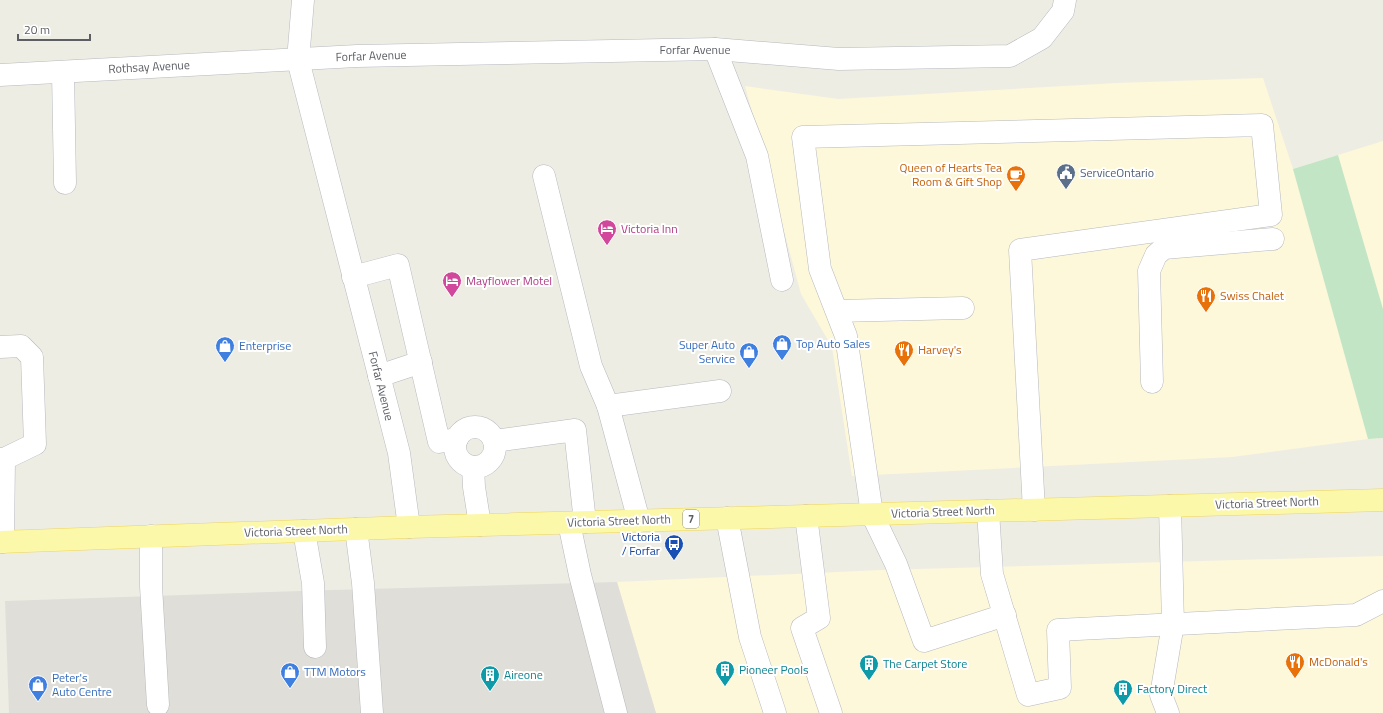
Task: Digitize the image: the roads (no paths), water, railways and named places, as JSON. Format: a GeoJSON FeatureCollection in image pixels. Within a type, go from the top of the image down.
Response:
{"type":"FeatureCollection","features":[{"type":"Feature","properties":{"kind":"main road","name":"Victoria Street North"},"geometry":{"type":"LineString","coordinates":[[1,542],[408,527],[1383,500]]}},
{"type":"Feature","properties":{"kind":"street","name":"Forfar Avenue"},"geometry":{"type":"LineString","coordinates":[[303,0],[298,60],[399,453],[408,527]]}},
{"type":"Feature","properties":{"kind":"street","name":"Forfar Avenue"},"geometry":{"type":"LineString","coordinates":[[298,60],[357,56],[715,49],[839,59],[1010,56],[1042,38],[1063,11],[1065,0]]}},
{"type":"Feature","properties":{"kind":"street"},"geometry":{"type":"LineString","coordinates":[[715,49],[757,156],[782,280]]}},
{"type":"Feature","properties":{"kind":"street","name":"Rothsay Avenue"},"geometry":{"type":"LineString","coordinates":[[0,75],[298,60]]}},
{"type":"Feature","properties":{"kind":"street"},"geometry":{"type":"LineString","coordinates":[[63,72],[65,183]]}},
{"type":"Feature","properties":{"kind":"street"},"geometry":{"type":"LineString","coordinates":[[1005,615],[924,641],[896,564],[872,514],[846,336],[820,269],[803,137],[1262,125],[1271,215],[1020,250],[1034,510]]}},
{"type":"Feature","properties":{"kind":"street"},"geometry":{"type":"LineString","coordinates":[[544,176],[592,366],[608,406],[640,521]]}},
{"type":"Feature","properties":{"kind":"street"},"geometry":{"type":"LineString","coordinates":[[1152,382],[1149,271],[1156,255],[1164,248],[1273,239]]}},
{"type":"Feature","properties":{"kind":"street"},"geometry":{"type":"LineString","coordinates":[[354,277],[398,265],[439,442],[457,439]]}},
{"type":"Feature","properties":{"kind":"street"},"geometry":{"type":"LineString","coordinates":[[836,311],[963,308]]}},
{"type":"Feature","properties":{"kind":"street"},"geometry":{"type":"LineString","coordinates":[[0,347],[21,346],[32,357],[35,444],[2,459],[1,542]]}},
{"type":"Feature","properties":{"kind":"street"},"geometry":{"type":"LineString","coordinates":[[379,376],[421,362]]}},
{"type":"Feature","properties":{"kind":"street"},"geometry":{"type":"LineString","coordinates":[[608,406],[720,391]]}},
{"type":"Feature","properties":{"kind":"street"},"geometry":{"type":"LineString","coordinates":[[479,428],[485,430],[494,441],[494,454],[490,460],[480,467],[467,466],[461,462],[458,457],[455,445],[460,433],[466,430],[479,428]]}},
{"type":"Feature","properties":{"kind":"street"},"geometry":{"type":"LineString","coordinates":[[494,441],[575,430],[577,523],[580,575],[616,713]]}},
{"type":"Feature","properties":{"kind":"street"},"geometry":{"type":"LineString","coordinates":[[473,467],[480,525]]}},
{"type":"Feature","properties":{"kind":"street"},"geometry":{"type":"LineString","coordinates":[[1168,713],[1161,695],[1173,624],[1170,506]]}},
{"type":"Feature","properties":{"kind":"street"},"geometry":{"type":"LineString","coordinates":[[988,511],[992,574],[1028,695],[1060,688],[1058,630],[1356,614],[1383,601]]}},
{"type":"Feature","properties":{"kind":"street"},"geometry":{"type":"LineString","coordinates":[[806,516],[819,618],[802,628],[831,713]]}},
{"type":"Feature","properties":{"kind":"street"},"geometry":{"type":"LineString","coordinates":[[728,518],[750,637],[774,713]]}},
{"type":"Feature","properties":{"kind":"street"},"geometry":{"type":"LineString","coordinates":[[356,529],[363,583],[372,713]]}},
{"type":"Feature","properties":{"kind":"street"},"geometry":{"type":"LineString","coordinates":[[304,531],[313,583],[315,647]]}},
{"type":"Feature","properties":{"kind":"street"},"geometry":{"type":"LineString","coordinates":[[151,536],[151,586],[158,705]]}},
{"type":"Feature","properties":{"kind":"place","name":"ServiceOntario"},"geometry":{"type":"Point","coordinates":[1066,190]}},
{"type":"Feature","properties":{"kind":"place","name":"Queen of Hearts Tea Room & Gift Shop"},"geometry":{"type":"Point","coordinates":[1016,192]}},
{"type":"Feature","properties":{"kind":"place","name":"Victoria Inn"},"geometry":{"type":"Point","coordinates":[607,246]}},
{"type":"Feature","properties":{"kind":"place","name":"Mayflower Motel"},"geometry":{"type":"Point","coordinates":[452,298]}},
{"type":"Feature","properties":{"kind":"place","name":"Swiss Chalet"},"geometry":{"type":"Point","coordinates":[1206,313]}},
{"type":"Feature","properties":{"kind":"place","name":"Top Auto Sales"},"geometry":{"type":"Point","coordinates":[782,361]}},
{"type":"Feature","properties":{"kind":"place","name":"Enterprise"},"geometry":{"type":"Point","coordinates":[225,363]}},
{"type":"Feature","properties":{"kind":"place","name":"Harvey's"},"geometry":{"type":"Point","coordinates":[904,367]}},
{"type":"Feature","properties":{"kind":"place","name":"Super Auto Service"},"geometry":{"type":"Point","coordinates":[749,369]}},
{"type":"Feature","properties":{"kind":"place","name":"Victoria / Forfar"},"geometry":{"type":"Point","coordinates":[674,561]}},
{"type":"Feature","properties":{"kind":"place","name":"McDonald's"},"geometry":{"type":"Point","coordinates":[1295,679]}},
{"type":"Feature","properties":{"kind":"place","name":"The Carpet Store"},"geometry":{"type":"Point","coordinates":[869,681]}},
{"type":"Feature","properties":{"kind":"place","name":"Pioneer Pools"},"geometry":{"type":"Point","coordinates":[725,687]}},
{"type":"Feature","properties":{"kind":"place","name":"TTM Motors"},"geometry":{"type":"Point","coordinates":[290,689]}},
{"type":"Feature","properties":{"kind":"place","name":"Aireone"},"geometry":{"type":"Point","coordinates":[490,692]}},
{"type":"Feature","properties":{"kind":"place","name":"Peter's Auto Centre"},"geometry":{"type":"Point","coordinates":[38,702]}},
{"type":"Feature","properties":{"kind":"place","name":"Factory Direct"},"geometry":{"type":"Point","coordinates":[1123,706]}}]}
